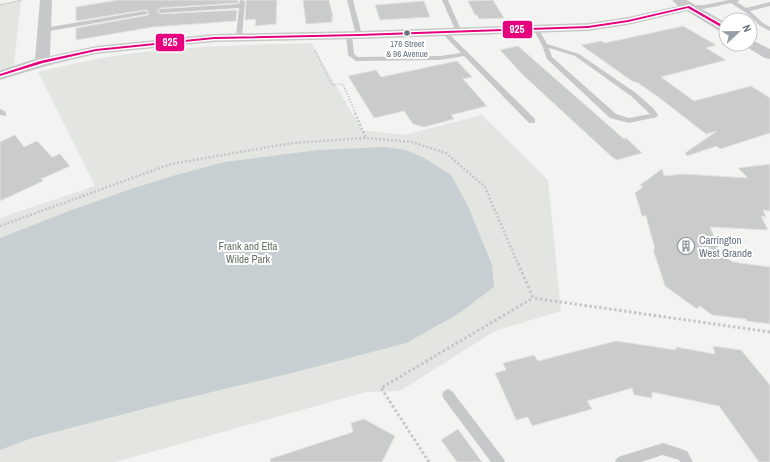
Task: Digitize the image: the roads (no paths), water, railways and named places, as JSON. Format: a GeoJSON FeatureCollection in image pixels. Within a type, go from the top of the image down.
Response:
{"type":"FeatureCollection","features":[{"type":"Feature","properties":{"kind":"street"},"geometry":{"type":"LineString","coordinates":[[42,62],[46,0]]}},
{"type":"Feature","properties":{"kind":"street"},"geometry":{"type":"LineString","coordinates":[[0,75],[42,62],[96,50],[214,38],[306,34],[354,35],[452,33],[601,25],[628,21],[683,4],[718,24]]}},
{"type":"Feature","properties":{"kind":"street"},"geometry":{"type":"LineString","coordinates":[[758,48],[770,55]]}},
{"type":"Feature","properties":{"kind":"lane"},"geometry":{"type":"LineString","coordinates":[[350,0],[354,35],[351,55],[356,59],[440,58],[465,54]]}},
{"type":"Feature","properties":{"kind":"lane"},"geometry":{"type":"LineString","coordinates":[[445,0],[452,33],[465,54],[532,120]]}},
{"type":"Feature","properties":{"kind":"lane"},"geometry":{"type":"LineString","coordinates":[[683,4],[704,6],[734,0],[761,24],[770,29]]}},
{"type":"Feature","properties":{"kind":"lane"},"geometry":{"type":"LineString","coordinates":[[161,11],[241,3],[239,37]]}},
{"type":"Feature","properties":{"kind":"lane"},"geometry":{"type":"LineString","coordinates":[[746,10],[770,4]]}},
{"type":"Feature","properties":{"kind":"lane"},"geometry":{"type":"LineString","coordinates":[[44,30],[145,13]]}},
{"type":"Feature","properties":{"kind":"lane"},"geometry":{"type":"LineString","coordinates":[[536,29],[545,45],[549,58],[617,118],[629,122],[654,115],[653,111],[640,99],[577,55],[545,45]]}},
{"type":"Feature","properties":{"kind":"lane"},"geometry":{"type":"LineString","coordinates":[[448,395],[499,462]]}},
{"type":"Feature","properties":{"kind":"lane"},"geometry":{"type":"LineString","coordinates":[[621,462],[662,449],[683,455],[687,462]]}},
{"type":"Feature","properties":{"kind":"place","name":"176 Street & 96 Avenue"},"geometry":{"type":"Point","coordinates":[407,33]}},
{"type":"Feature","properties":{"kind":"place","name":"Carrington West Grande"},"geometry":{"type":"Point","coordinates":[686,246]}},
{"type":"Feature","properties":{"kind":"park label","name":"Frank and Etta Wilde Park"},"geometry":{"type":"Point","coordinates":[248,252]}}]}
